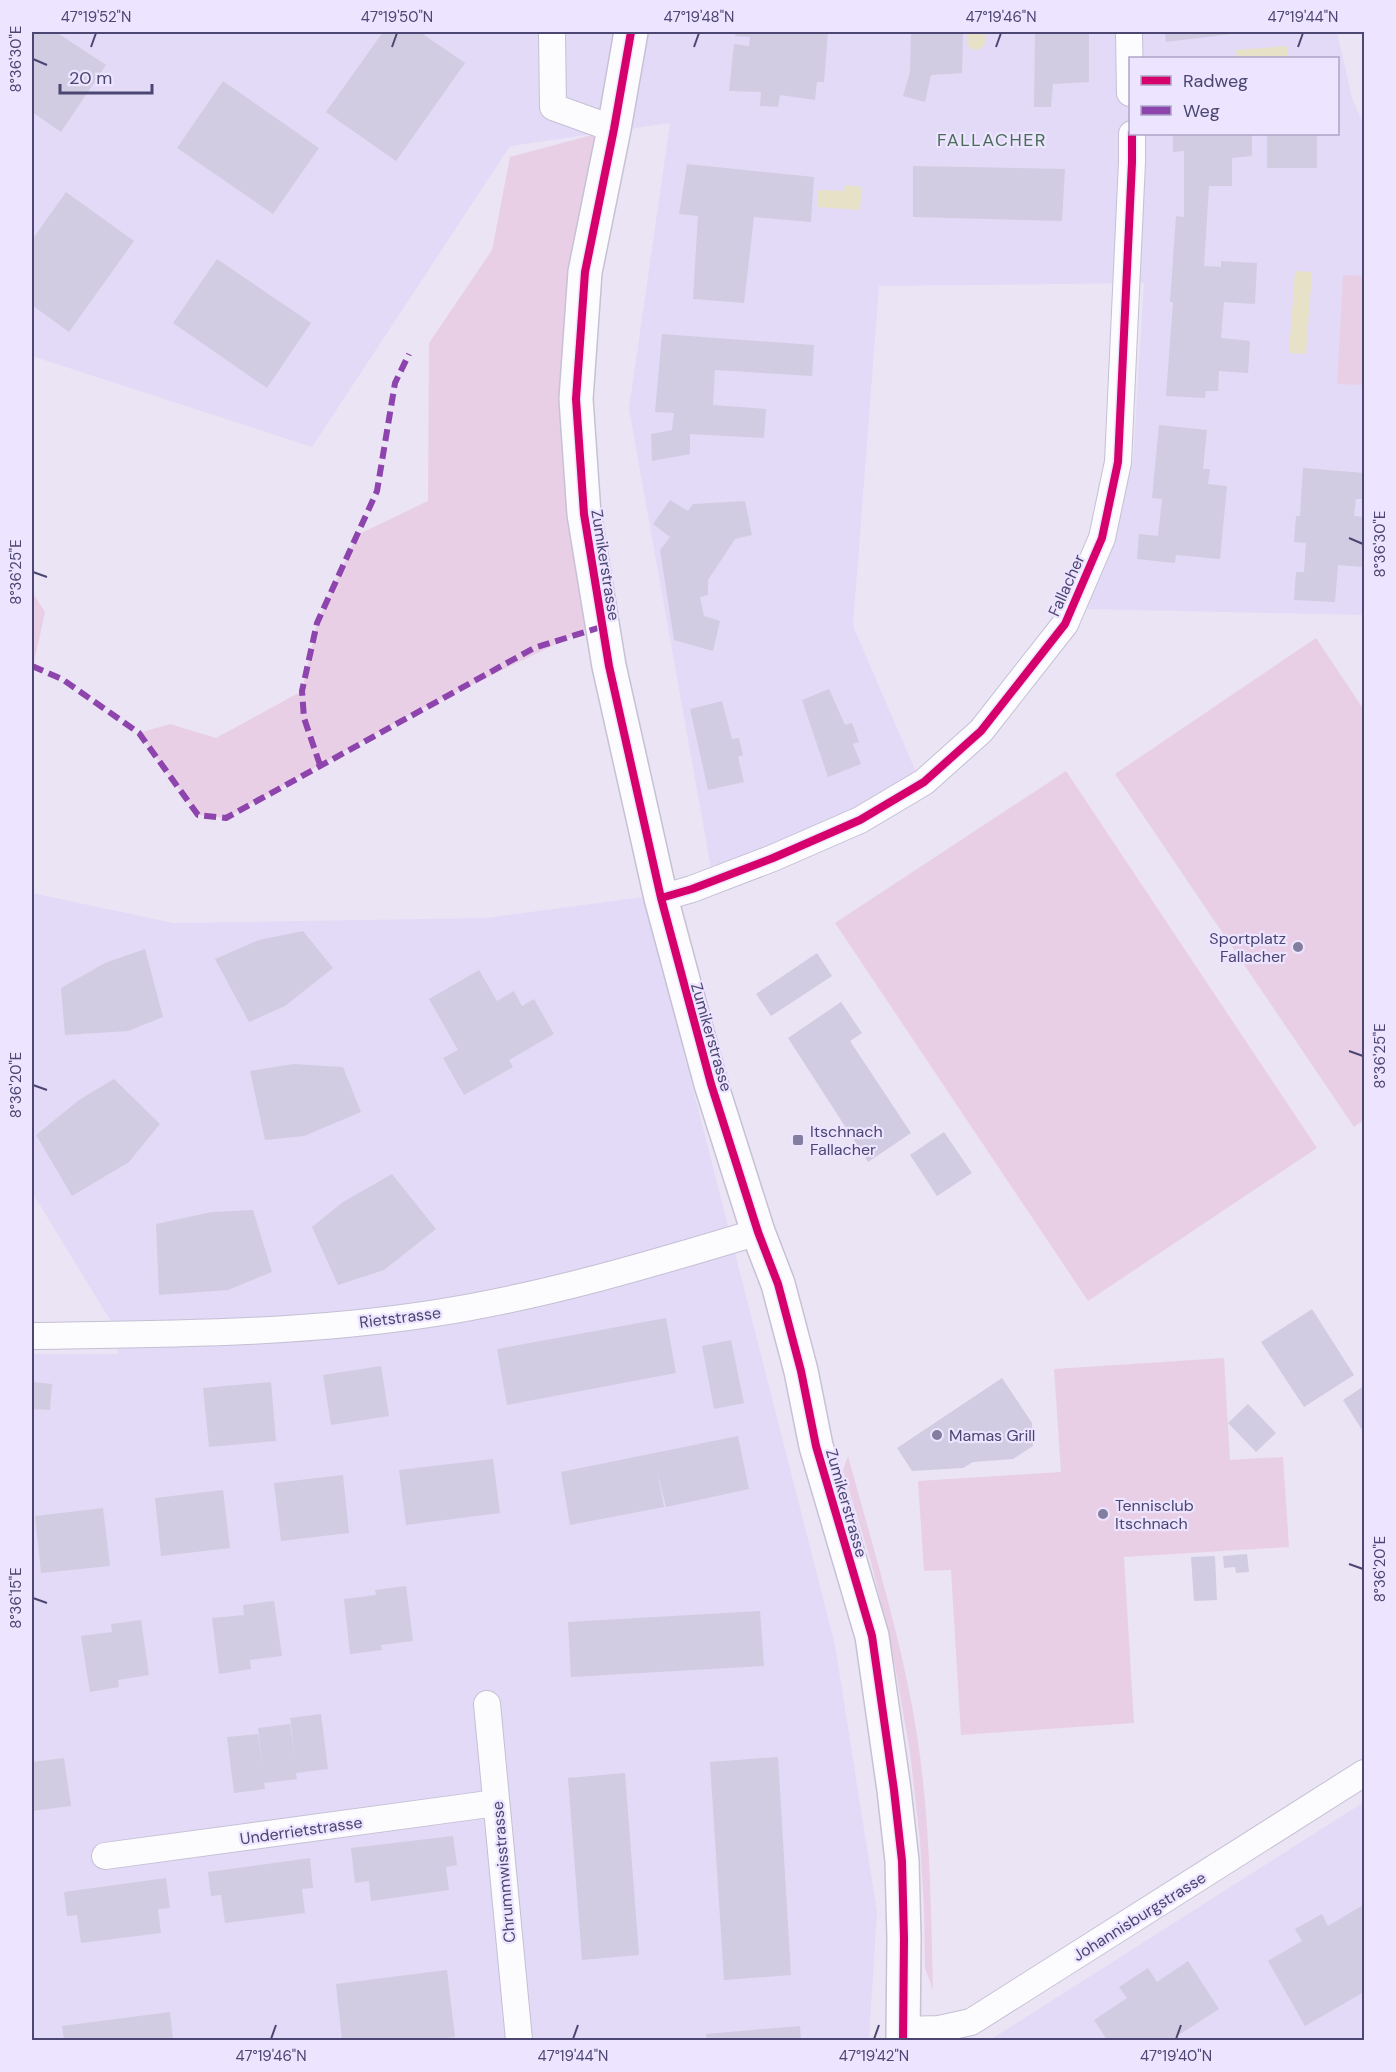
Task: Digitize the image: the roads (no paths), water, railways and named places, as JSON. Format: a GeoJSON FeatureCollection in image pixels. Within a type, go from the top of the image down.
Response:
{"type":"FeatureCollection","features":[{"type":"Feature","properties":{"kind":"main road","name":"Zumikerstrasse"},"geometry":{"type":"LineString","coordinates":[[631,32],[585,272],[576,399],[584,514],[602,627],[661,898],[711,1084],[758,1232],[778,1284],[801,1371],[816,1446],[872,1636],[902,1861],[903,2035]]}},
{"type":"Feature","properties":{"kind":"street"},"geometry":{"type":"LineString","coordinates":[[552,32],[553,107],[614,129]]}},
{"type":"Feature","properties":{"kind":"street"},"geometry":{"type":"LineString","coordinates":[[1129,32],[1130,57]]}},
{"type":"Feature","properties":{"kind":"street","name":"Fallacher"},"geometry":{"type":"LineString","coordinates":[[661,898],[692,889],[773,858],[860,820],[924,782],[981,731],[1065,624],[1102,537],[1118,462],[1132,135]]}},
{"type":"Feature","properties":{"kind":"street","name":"Rietstrasse"},"geometry":{"type":"LineString","coordinates":[[32,1336],[312,1327],[437,1313],[572,1284],[758,1232]]}},
{"type":"Feature","properties":{"kind":"street","name":"Chrummwisstrasse"},"geometry":{"type":"LineString","coordinates":[[487,1704],[519,2040]]}},
{"type":"Feature","properties":{"kind":"street","name":"Johannisburgstrasse"},"geometry":{"type":"LineString","coordinates":[[903,2035],[971,2022],[1365,1773]]}},
{"type":"Feature","properties":{"kind":"street","name":"Underrietstrasse"},"geometry":{"type":"LineString","coordinates":[[105,1856],[496,1803]]}},
{"type":"Feature","properties":{"kind":"place","name":"Sportplatz Fallacher"},"geometry":{"type":"Point","coordinates":[1298,947]}},
{"type":"Feature","properties":{"kind":"place","name":"Itschnach Fallacher"},"geometry":{"type":"Point","coordinates":[798,1140]}},
{"type":"Feature","properties":{"kind":"place","name":"Mamas Grill"},"geometry":{"type":"Point","coordinates":[937,1435]}},
{"type":"Feature","properties":{"kind":"place","name":"Tennisclub Itschnach"},"geometry":{"type":"Point","coordinates":[1103,1514]}},
{"type":"Feature","properties":{"kind":"district","name":"FALLACHER"},"geometry":{"type":"Point","coordinates":[992,140]}}]}
